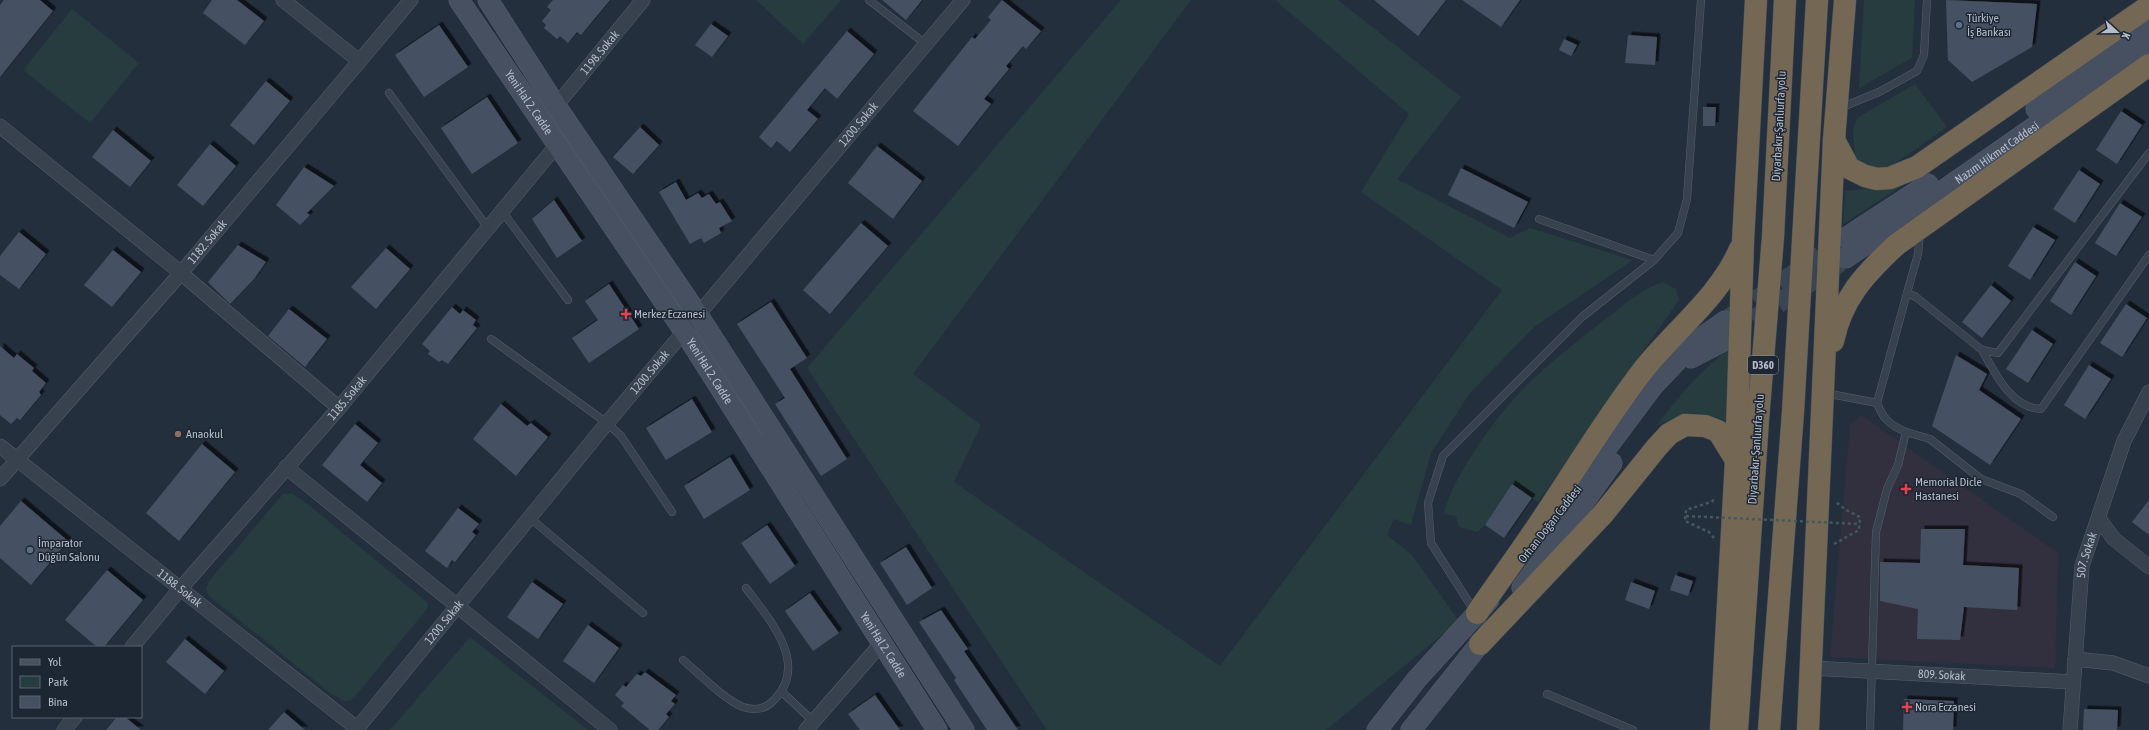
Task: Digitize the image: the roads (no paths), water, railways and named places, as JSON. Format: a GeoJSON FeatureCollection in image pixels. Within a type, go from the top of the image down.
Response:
{"type":"FeatureCollection","features":[{"type":"Feature","properties":{"kind":"highway"},"geometry":{"type":"LineString","coordinates":[[1722,730],[1735,470],[1743,242],[1756,0]]}},
{"type":"Feature","properties":{"kind":"highway","name":"Diyarbakır-Şanlıurfa yolu"},"geometry":{"type":"LineString","coordinates":[[1737,730],[1773,237],[1785,0]]}},
{"type":"Feature","properties":{"kind":"highway","name":"D360"},"geometry":{"type":"LineString","coordinates":[[1769,730],[1793,412],[1817,0]]}},
{"type":"Feature","properties":{"kind":"highway"},"geometry":{"type":"LineString","coordinates":[[1808,730],[1834,140],[1845,0]]}},
{"type":"Feature","properties":{"kind":"highway"},"geometry":{"type":"LineString","coordinates":[[1834,140],[1849,168],[1865,176],[1877,179],[1890,178],[1917,167],[2149,6]]}},
{"type":"Feature","properties":{"kind":"highway"},"geometry":{"type":"LineString","coordinates":[[1823,393],[1835,332],[1846,301],[1868,271],[1896,245],[2149,65]]}},
{"type":"Feature","properties":{"kind":"highway"},"geometry":{"type":"LineString","coordinates":[[1477,614],[1539,524],[1600,429],[1645,368],[1732,268],[1743,242]]}},
{"type":"Feature","properties":{"kind":"highway"},"geometry":{"type":"LineString","coordinates":[[1480,644],[1603,514],[1657,446],[1669,434],[1685,425],[1705,426],[1718,431],[1735,470]]}},
{"type":"Feature","properties":{"kind":"main road","name":"Yeni Hal 2. Cadde"},"geometry":{"type":"LineString","coordinates":[[459,0],[556,146],[684,331],[881,644],[937,730]]}},
{"type":"Feature","properties":{"kind":"main road"},"geometry":{"type":"LineString","coordinates":[[488,0],[556,106],[698,315],[964,730]]}},
{"type":"Feature","properties":{"kind":"main road","name":"Nazım Hikmet Caddesi"},"geometry":{"type":"LineString","coordinates":[[1847,237],[1984,147],[2149,26]]}},
{"type":"Feature","properties":{"kind":"main road","name":"Nazım Hikmet Caddesi"},"geometry":{"type":"LineString","coordinates":[[1846,258],[2149,47]]}},
{"type":"Feature","properties":{"kind":"main road","name":"Orhan Doğan Caddesi"},"geometry":{"type":"LineString","coordinates":[[1377,730],[1417,678],[1499,589],[1559,514],[1653,386],[1694,343],[1725,321]]}},
{"type":"Feature","properties":{"kind":"main road","name":"Orhan Doğan Caddesi"},"geometry":{"type":"LineString","coordinates":[[1411,730],[1480,644],[1584,504],[1653,402],[1688,360],[1724,341]]}},
{"type":"Feature","properties":{"kind":"street"},"geometry":{"type":"LineString","coordinates":[[283,0],[360,61]]}},
{"type":"Feature","properties":{"kind":"street","name":"1182. Sokak"},"geometry":{"type":"LineString","coordinates":[[0,479],[181,274],[411,0]]}},
{"type":"Feature","properties":{"kind":"street","name":"1198. Sokak"},"geometry":{"type":"LineString","coordinates":[[556,106],[643,0]]}},
{"type":"Feature","properties":{"kind":"street","name":"1200. Sokak"},"geometry":{"type":"LineString","coordinates":[[358,730],[607,423],[927,45],[963,0]]}},
{"type":"Feature","properties":{"kind":"street"},"geometry":{"type":"LineString","coordinates":[[0,126],[181,274],[339,408]]}},
{"type":"Feature","properties":{"kind":"street","name":"1185. Sokak"},"geometry":{"type":"LineString","coordinates":[[133,646],[180,588],[339,408],[556,146]]}},
{"type":"Feature","properties":{"kind":"street","name":"507. Sokak"},"geometry":{"type":"LineString","coordinates":[[2070,730],[2082,566],[2124,441],[2144,411],[2149,392]]}},
{"type":"Feature","properties":{"kind":"street","name":"1188. Sokak"},"geometry":{"type":"LineString","coordinates":[[0,446],[358,730]]}},
{"type":"Feature","properties":{"kind":"street"},"geometry":{"type":"LineString","coordinates":[[286,468],[610,730]]}},
{"type":"Feature","properties":{"kind":"street"},"geometry":{"type":"LineString","coordinates":[[2099,519],[2114,539],[2149,566]]}},
{"type":"Feature","properties":{"kind":"street"},"geometry":{"type":"LineString","coordinates":[[809,726],[881,644]]}},
{"type":"Feature","properties":{"kind":"street"},"geometry":{"type":"LineString","coordinates":[[2075,659],[2113,662],[2149,676]]}},
{"type":"Feature","properties":{"kind":"street","name":"809. Sokak"},"geometry":{"type":"LineString","coordinates":[[1811,668],[2073,682]]}},
{"type":"Feature","properties":{"kind":"street"},"geometry":{"type":"LineString","coordinates":[[64,730],[74,718]]}},
{"type":"Feature","properties":{"kind":"lane"},"geometry":{"type":"LineString","coordinates":[[869,0],[927,45]]}},
{"type":"Feature","properties":{"kind":"lane"},"geometry":{"type":"LineString","coordinates":[[1477,614],[1431,542],[1428,503],[1443,456],[1582,317],[1654,260],[1678,233],[1687,199],[1701,0]]}},
{"type":"Feature","properties":{"kind":"lane"},"geometry":{"type":"LineString","coordinates":[[1837,110],[1879,92],[1917,71],[1924,55],[1927,0]]}},
{"type":"Feature","properties":{"kind":"lane"},"geometry":{"type":"LineString","coordinates":[[389,93],[488,228]]}},
{"type":"Feature","properties":{"kind":"lane"},"geometry":{"type":"LineString","coordinates":[[1982,350],[1998,352],[2149,153]]}},
{"type":"Feature","properties":{"kind":"lane"},"geometry":{"type":"LineString","coordinates":[[502,211],[568,300]]}},
{"type":"Feature","properties":{"kind":"lane"},"geometry":{"type":"LineString","coordinates":[[1539,219],[1654,260]]}},
{"type":"Feature","properties":{"kind":"lane"},"geometry":{"type":"LineString","coordinates":[[1921,228],[1918,254],[1877,403],[1881,414],[1890,425],[1906,432],[1930,439],[1981,479],[2021,494],[2053,516]]}},
{"type":"Feature","properties":{"kind":"lane"},"geometry":{"type":"LineString","coordinates":[[1907,293],[1916,297],[1982,350],[2002,386],[2030,408],[2041,408],[2149,255]]}},
{"type":"Feature","properties":{"kind":"lane"},"geometry":{"type":"LineString","coordinates":[[491,339],[607,423],[621,436],[672,512]]}},
{"type":"Feature","properties":{"kind":"lane"},"geometry":{"type":"LineString","coordinates":[[1823,393],[1877,403]]}},
{"type":"Feature","properties":{"kind":"lane"},"geometry":{"type":"LineString","coordinates":[[1870,730],[1876,532],[1887,489],[1898,465],[1906,432]]}},
{"type":"Feature","properties":{"kind":"lane"},"geometry":{"type":"LineString","coordinates":[[530,518],[643,613]]}},
{"type":"Feature","properties":{"kind":"lane"},"geometry":{"type":"LineString","coordinates":[[683,660],[723,693],[743,707],[760,710],[773,702],[782,692],[789,676],[787,658],[779,632],[746,588]]}},
{"type":"Feature","properties":{"kind":"lane"},"geometry":{"type":"LineString","coordinates":[[782,692],[809,726]]}},
{"type":"Feature","properties":{"kind":"lane"},"geometry":{"type":"LineString","coordinates":[[1547,694],[1633,730]]}},
{"type":"Feature","properties":{"kind":"tunnel"},"geometry":{"type":"LineString","coordinates":[[1730,318],[1841,242]]}},
{"type":"Feature","properties":{"kind":"tunnel"},"geometry":{"type":"LineString","coordinates":[[1728,337],[1840,262]]}},
{"type":"Feature","properties":{"kind":"place","name":"Türkiye İş Bankası"},"geometry":{"type":"Point","coordinates":[1959,25]}},
{"type":"Feature","properties":{"kind":"place","name":"Merkez Eczanesi"},"geometry":{"type":"Point","coordinates":[626,314]}},
{"type":"Feature","properties":{"kind":"place","name":"Anaokul"},"geometry":{"type":"Point","coordinates":[178,434]}},
{"type":"Feature","properties":{"kind":"place","name":"Memorial Dicle Hastanesi"},"geometry":{"type":"Point","coordinates":[1906,489]}},
{"type":"Feature","properties":{"kind":"place","name":"İmparator Düğün Salonu"},"geometry":{"type":"Point","coordinates":[30,550]}},
{"type":"Feature","properties":{"kind":"place","name":"Nora Eczanesi"},"geometry":{"type":"Point","coordinates":[1907,707]}}]}
